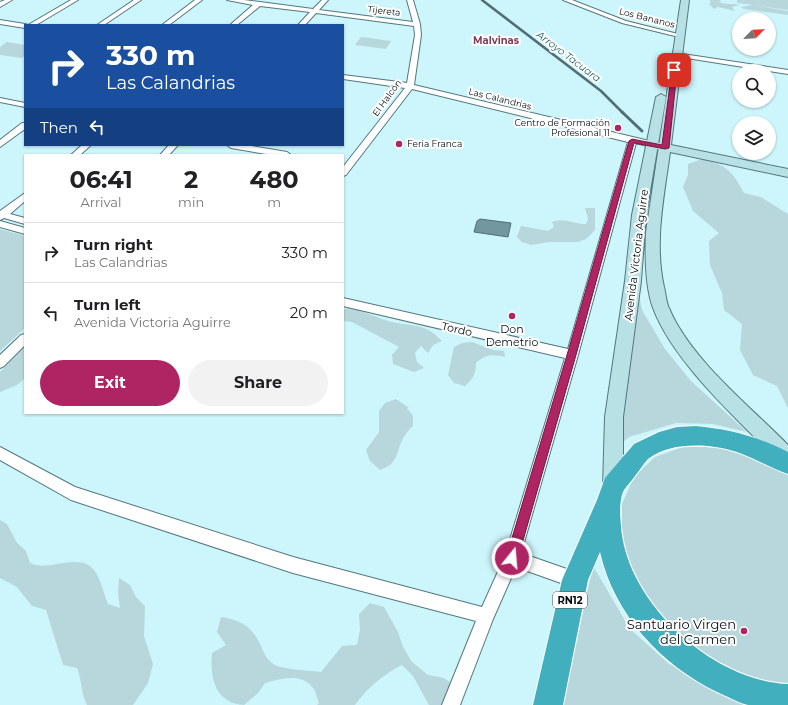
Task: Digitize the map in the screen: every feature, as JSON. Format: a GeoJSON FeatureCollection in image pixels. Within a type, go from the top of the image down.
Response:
{"type":"FeatureCollection","features":[{"type":"Feature","properties":{"kind":"highway","name":"RN12"},"geometry":{"type":"LineString","coordinates":[[548,705],[575,580],[611,494],[641,451],[663,441],[688,436],[715,437],[744,443],[773,455],[788,464]]}},
{"type":"Feature","properties":{"kind":"highway"},"geometry":{"type":"LineString","coordinates":[[611,494],[607,531],[616,566],[634,602],[661,636],[698,666],[739,688],[788,699]]}},
{"type":"Feature","properties":{"kind":"main road","name":"Avenida Victoria Aguirre"},"geometry":{"type":"LineString","coordinates":[[611,494],[614,417],[633,281],[639,215],[659,146],[676,55],[677,0]]}},
{"type":"Feature","properties":{"kind":"main road","name":"Avenida Victoria Aguirre"},"geometry":{"type":"LineString","coordinates":[[685,0],[676,34],[659,146],[652,233],[652,263],[661,308],[694,363],[721,392],[788,458]]}},
{"type":"Feature","properties":{"kind":"main road"},"geometry":{"type":"LineString","coordinates":[[659,146],[788,173]]}},
{"type":"Feature","properties":{"kind":"street"},"geometry":{"type":"LineString","coordinates":[[0,5],[8,0]]}},
{"type":"Feature","properties":{"kind":"street"},"geometry":{"type":"LineString","coordinates":[[33,24],[75,0]]}},
{"type":"Feature","properties":{"kind":"street"},"geometry":{"type":"LineString","coordinates":[[102,24],[138,0]]}},
{"type":"Feature","properties":{"kind":"street"},"geometry":{"type":"LineString","coordinates":[[166,24],[199,0]]}},
{"type":"Feature","properties":{"kind":"street","name":"Tijereta"},"geometry":{"type":"LineString","coordinates":[[230,0],[314,12],[417,24]]}},
{"type":"Feature","properties":{"kind":"street"},"geometry":{"type":"LineString","coordinates":[[302,24],[325,0]]}},
{"type":"Feature","properties":{"kind":"street","name":"El Halcón"},"geometry":{"type":"LineString","coordinates":[[345,168],[410,86],[418,35],[417,24],[410,0]]}},
{"type":"Feature","properties":{"kind":"street","name":"Los Bananos"},"geometry":{"type":"LineString","coordinates":[[566,0],[584,8],[631,24],[676,34]]}},
{"type":"Feature","properties":{"kind":"street"},"geometry":{"type":"LineString","coordinates":[[584,8],[587,0]]}},
{"type":"Feature","properties":{"kind":"street"},"geometry":{"type":"LineString","coordinates":[[234,24],[258,4]]}},
{"type":"Feature","properties":{"kind":"street"},"geometry":{"type":"LineString","coordinates":[[0,22],[24,26]]}},
{"type":"Feature","properties":{"kind":"street"},"geometry":{"type":"LineString","coordinates":[[676,55],[788,72]]}},
{"type":"Feature","properties":{"kind":"street","name":"Las Calandrias"},"geometry":{"type":"LineString","coordinates":[[344,77],[410,86],[632,141],[659,146]]}},
{"type":"Feature","properties":{"kind":"street"},"geometry":{"type":"LineString","coordinates":[[0,100],[24,105]]}},
{"type":"Feature","properties":{"kind":"street"},"geometry":{"type":"LineString","coordinates":[[0,144],[24,126]]}},
{"type":"Feature","properties":{"kind":"street"},"geometry":{"type":"LineString","coordinates":[[450,705],[486,616],[512,558],[572,355],[632,141]]}},
{"type":"Feature","properties":{"kind":"street"},"geometry":{"type":"LineString","coordinates":[[76,154],[86,146]]}},
{"type":"Feature","properties":{"kind":"street"},"geometry":{"type":"LineString","coordinates":[[165,154],[173,146]]}},
{"type":"Feature","properties":{"kind":"street"},"geometry":{"type":"LineString","coordinates":[[237,146],[281,154]]}},
{"type":"Feature","properties":{"kind":"street"},"geometry":{"type":"LineString","coordinates":[[1,218],[24,197]]}},
{"type":"Feature","properties":{"kind":"street"},"geometry":{"type":"LineString","coordinates":[[1,218],[24,221]]}},
{"type":"Feature","properties":{"kind":"street"},"geometry":{"type":"LineString","coordinates":[[1,218],[24,230]]}},
{"type":"Feature","properties":{"kind":"street","name":"Tordo"},"geometry":{"type":"LineString","coordinates":[[344,302],[572,355]]}},
{"type":"Feature","properties":{"kind":"street"},"geometry":{"type":"LineString","coordinates":[[0,363],[24,339]]}},
{"type":"Feature","properties":{"kind":"street"},"geometry":{"type":"LineString","coordinates":[[0,453],[71,494],[293,565],[486,616]]}},
{"type":"Feature","properties":{"kind":"street"},"geometry":{"type":"LineString","coordinates":[[512,558],[575,580]]}},
{"type":"Feature","properties":{"kind":"shaded area"},"geometry":{"type":"Polygon","coordinates":[[[709,0],[720,0],[721,1],[719,2],[722,3],[740,5],[732,7],[735,11],[718,7],[714,9],[709,4],[711,2],[709,0]]]}},
{"type":"Feature","properties":{"kind":"shaded area"},"geometry":{"type":"Polygon","coordinates":[[[737,0],[788,0],[788,10],[737,3],[737,0]]]}},
{"type":"Feature","properties":{"kind":"shaded area"},"geometry":{"type":"Polygon","coordinates":[[[753,5],[788,11],[788,15],[776,13],[776,12],[744,9],[741,7],[753,5]]]}},
{"type":"Feature","properties":{"kind":"shaded area"},"geometry":{"type":"Polygon","coordinates":[[[361,37],[391,41],[386,49],[355,45],[361,37]]]}},
{"type":"Feature","properties":{"kind":"shaded area"},"geometry":{"type":"Polygon","coordinates":[[[7,42],[24,45],[24,56],[21,58],[0,55],[0,47],[7,42]]]}},
{"type":"Feature","properties":{"kind":"shaded area"},"geometry":{"type":"Polygon","coordinates":[[[702,159],[710,161],[728,170],[736,179],[744,193],[761,197],[788,214],[788,408],[777,386],[753,375],[740,350],[742,324],[724,310],[722,293],[710,265],[709,241],[719,233],[693,211],[683,187],[688,175],[688,164],[702,159]]]}},
{"type":"Feature","properties":{"kind":"shaded area"},"geometry":{"type":"Polygon","coordinates":[[[585,208],[595,208],[595,230],[586,239],[578,242],[549,242],[531,245],[522,242],[517,237],[521,226],[548,231],[554,227],[552,222],[561,220],[586,224],[588,219],[585,208]]]}},
{"type":"Feature","properties":{"kind":"shaded area"},"geometry":{"type":"Polygon","coordinates":[[[480,219],[511,223],[508,237],[474,232],[477,221],[480,219]]]}},
{"type":"Feature","properties":{"kind":"shaded area"},"geometry":{"type":"Polygon","coordinates":[[[0,229],[24,236],[24,329],[0,351],[0,229]]]}},
{"type":"Feature","properties":{"kind":"shaded area"},"geometry":{"type":"Polygon","coordinates":[[[638,289],[642,310],[665,349],[691,381],[747,432],[713,424],[676,423],[629,437],[613,451],[638,289]]]}},
{"type":"Feature","properties":{"kind":"shaded area"},"geometry":{"type":"Polygon","coordinates":[[[350,307],[393,322],[422,327],[435,334],[442,341],[433,345],[428,353],[421,346],[415,353],[417,362],[424,368],[414,372],[393,364],[392,355],[399,347],[352,322],[344,321],[344,310],[350,307]]]}},
{"type":"Feature","properties":{"kind":"shaded area"},"geometry":{"type":"Polygon","coordinates":[[[472,342],[493,350],[504,351],[505,357],[497,355],[486,356],[476,363],[474,376],[465,386],[454,383],[448,375],[454,347],[462,343],[472,342]]]}},
{"type":"Feature","properties":{"kind":"shaded area"},"geometry":{"type":"Polygon","coordinates":[[[24,347],[24,379],[17,385],[0,392],[0,372],[24,347]]]}},
{"type":"Feature","properties":{"kind":"shaded area"},"geometry":{"type":"Polygon","coordinates":[[[396,399],[409,408],[407,408],[413,416],[413,426],[404,436],[394,460],[390,465],[380,470],[370,461],[366,450],[379,432],[379,411],[385,403],[396,399]]]}},
{"type":"Feature","properties":{"kind":"shaded area"},"geometry":{"type":"Polygon","coordinates":[[[715,446],[751,454],[788,472],[788,685],[745,677],[697,651],[658,614],[633,575],[622,537],[622,504],[634,477],[655,457],[683,447],[715,446]]]}},
{"type":"Feature","properties":{"kind":"shaded area"},"geometry":{"type":"Polygon","coordinates":[[[0,520],[7,524],[17,543],[26,551],[30,563],[43,566],[70,562],[88,564],[93,569],[101,583],[108,604],[120,608],[118,593],[119,578],[130,585],[136,597],[145,606],[144,636],[153,664],[148,683],[133,705],[87,705],[77,668],[63,665],[46,610],[32,606],[17,587],[0,578],[0,520]]]}},
{"type":"Feature","properties":{"kind":"shaded area"},"geometry":{"type":"Polygon","coordinates":[[[593,566],[630,629],[668,663],[726,697],[749,705],[563,705],[593,566]]]}},
{"type":"Feature","properties":{"kind":"shaded area"},"geometry":{"type":"Polygon","coordinates":[[[370,603],[384,607],[398,632],[403,647],[412,662],[428,675],[444,678],[459,688],[462,705],[429,705],[413,676],[402,665],[376,682],[355,705],[317,705],[319,703],[314,689],[308,683],[297,678],[265,683],[258,693],[244,705],[234,703],[220,694],[213,679],[212,653],[226,645],[217,632],[221,617],[238,621],[251,630],[269,660],[275,665],[290,669],[321,672],[342,646],[357,645],[360,630],[359,614],[370,603]]]}},
{"type":"Feature","properties":{"kind":"waterway","name":"Arroyo Tacuara"},"geometry":{"type":"LineString","coordinates":[[482,0],[601,91],[622,112]]}},
{"type":"Feature","properties":{"kind":"waterway","name":"Arroyo Tacuara"},"geometry":{"type":"LineString","coordinates":[[622,112],[642,131]]}},
{"type":"Feature","properties":{"kind":"place","name":"Centro de Formación Profesional 11"},"geometry":{"type":"Point","coordinates":[618,128]}},
{"type":"Feature","properties":{"kind":"place","name":"Feria Franca"},"geometry":{"type":"Point","coordinates":[399,144]}},
{"type":"Feature","properties":{"kind":"place","name":"Don Demetrio"},"geometry":{"type":"Point","coordinates":[512,316]}},
{"type":"Feature","properties":{"kind":"place","name":"Santuario Virgen del Carmen"},"geometry":{"type":"Point","coordinates":[744,631]}},
{"type":"Feature","properties":{"kind":"district","name":"Malvinas"},"geometry":{"type":"Point","coordinates":[496,40]}},
{"type":"Feature","properties":{"kind":"route"},"geometry":{"type":"LineString","coordinates":[[512,558],[572,355],[599,254],[632,141],[665,148],[674,70]]}}]}
